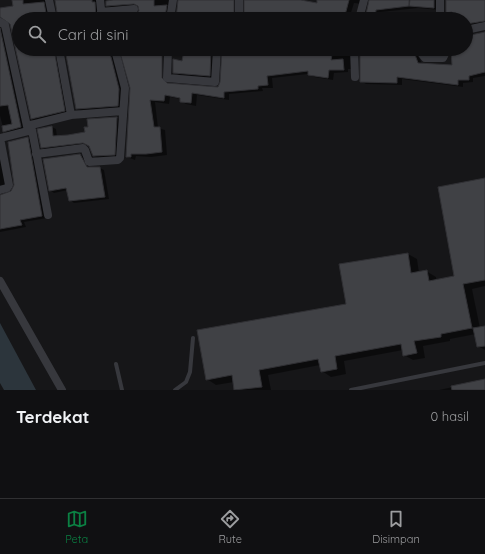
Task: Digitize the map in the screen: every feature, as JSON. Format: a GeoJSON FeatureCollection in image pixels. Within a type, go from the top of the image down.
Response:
{"type":"FeatureCollection","features":[{"type":"Feature","properties":{"kind":"street"},"geometry":{"type":"LineString","coordinates":[[49,0],[52,12]]}},
{"type":"Feature","properties":{"kind":"street"},"geometry":{"type":"LineString","coordinates":[[100,0],[102,12]]}},
{"type":"Feature","properties":{"kind":"street"},"geometry":{"type":"LineString","coordinates":[[171,12],[173,0]]}},
{"type":"Feature","properties":{"kind":"street"},"geometry":{"type":"LineString","coordinates":[[239,0],[239,12]]}},
{"type":"Feature","properties":{"kind":"street"},"geometry":{"type":"LineString","coordinates":[[361,12],[364,0]]}},
{"type":"Feature","properties":{"kind":"street"},"geometry":{"type":"LineString","coordinates":[[440,0],[440,12]]}},
{"type":"Feature","properties":{"kind":"street"},"geometry":{"type":"LineString","coordinates":[[118,12],[134,9]]}},
{"type":"Feature","properties":{"kind":"street"},"geometry":{"type":"LineString","coordinates":[[0,22],[5,25],[27,128]]}},
{"type":"Feature","properties":{"kind":"street"},"geometry":{"type":"LineString","coordinates":[[473,29],[485,26]]}},
{"type":"Feature","properties":{"kind":"street"},"geometry":{"type":"LineString","coordinates":[[59,56],[71,115]]}},
{"type":"Feature","properties":{"kind":"street"},"geometry":{"type":"LineString","coordinates":[[36,154],[83,148],[89,162],[118,160],[120,158],[125,88],[117,56]]}},
{"type":"Feature","properties":{"kind":"street"},"geometry":{"type":"LineString","coordinates":[[168,56],[167,78],[215,82],[217,56]]}},
{"type":"Feature","properties":{"kind":"street"},"geometry":{"type":"LineString","coordinates":[[354,56],[355,77]]}},
{"type":"Feature","properties":{"kind":"street"},"geometry":{"type":"LineString","coordinates":[[423,56],[425,58],[443,58],[444,56]]}},
{"type":"Feature","properties":{"kind":"street"},"geometry":{"type":"LineString","coordinates":[[0,190],[8,188],[9,186],[0,138],[71,115],[123,111]]}},
{"type":"Feature","properties":{"kind":"street"},"geometry":{"type":"LineString","coordinates":[[27,128],[32,130],[48,215]]}},
{"type":"Feature","properties":{"kind":"street"},"geometry":{"type":"LineString","coordinates":[[0,281],[62,390]]}},
{"type":"Feature","properties":{"kind":"lane"},"geometry":{"type":"LineString","coordinates":[[175,390],[186,382],[190,372],[193,338]]}},
{"type":"Feature","properties":{"kind":"lane"},"geometry":{"type":"LineString","coordinates":[[351,390],[485,362]]}},
{"type":"Feature","properties":{"kind":"lane"},"geometry":{"type":"LineString","coordinates":[[116,364],[122,390]]}},
{"type":"Feature","properties":{"kind":"shaded area"},"geometry":{"type":"Polygon","coordinates":[[[0,323],[36,390],[4,390],[0,383],[0,323]]]}},
{"type":"Feature","properties":{"kind":"building"},"geometry":{"type":"Polygon","coordinates":[[[12,0],[23,0],[23,4],[44,2],[46,12],[12,12],[12,33],[10,24],[0,17],[0,8],[13,6],[12,0]]]}},
{"type":"Feature","properties":{"kind":"building"},"geometry":{"type":"Polygon","coordinates":[[[55,0],[92,0],[92,2],[95,2],[96,12],[57,12],[55,0]]]}},
{"type":"Feature","properties":{"kind":"building"},"geometry":{"type":"Polygon","coordinates":[[[154,0],[154,6],[167,5],[166,12],[138,12],[139,11],[138,6],[134,4],[106,6],[106,1],[154,0]]]}},
{"type":"Feature","properties":{"kind":"building"},"geometry":{"type":"Polygon","coordinates":[[[178,0],[234,0],[234,12],[177,12],[178,0]]]}},
{"type":"Feature","properties":{"kind":"building"},"geometry":{"type":"Polygon","coordinates":[[[244,0],[301,0],[317,3],[317,0],[349,0],[346,12],[244,12],[244,0]]]}},
{"type":"Feature","properties":{"kind":"building"},"geometry":{"type":"Polygon","coordinates":[[[369,0],[409,0],[409,6],[376,10],[376,12],[366,12],[369,0]]]}},
{"type":"Feature","properties":{"kind":"building"},"geometry":{"type":"Polygon","coordinates":[[[410,0],[434,0],[434,8],[409,6],[410,0]]]}},
{"type":"Feature","properties":{"kind":"building"},"geometry":{"type":"Polygon","coordinates":[[[446,0],[485,0],[485,21],[473,23],[473,12],[446,12],[446,0]]]}},
{"type":"Feature","properties":{"kind":"building"},"geometry":{"type":"Polygon","coordinates":[[[0,28],[21,127],[3,132],[2,126],[12,124],[8,105],[0,106],[0,28]]]}},
{"type":"Feature","properties":{"kind":"building"},"geometry":{"type":"Polygon","coordinates":[[[485,32],[485,72],[469,76],[469,80],[458,80],[458,85],[397,77],[397,83],[360,82],[360,56],[416,56],[418,63],[452,65],[451,56],[473,56],[473,35],[485,32]]]}},
{"type":"Feature","properties":{"kind":"building"},"geometry":{"type":"Polygon","coordinates":[[[17,56],[55,56],[65,111],[31,119],[17,56]]]}},
{"type":"Feature","properties":{"kind":"building"},"geometry":{"type":"Polygon","coordinates":[[[66,56],[110,56],[119,89],[118,106],[76,109],[66,56]]]}},
{"type":"Feature","properties":{"kind":"building"},"geometry":{"type":"Polygon","coordinates":[[[121,56],[162,56],[162,78],[167,83],[218,87],[220,82],[222,56],[332,56],[331,60],[343,59],[344,70],[329,70],[328,78],[308,75],[308,71],[267,76],[268,85],[258,86],[258,89],[224,92],[224,98],[192,93],[191,103],[180,102],[180,98],[165,95],[164,101],[150,100],[154,127],[160,127],[162,152],[131,154],[131,157],[126,157],[130,88],[121,56]]]}},
{"type":"Feature","properties":{"kind":"building"},"geometry":{"type":"Polygon","coordinates":[[[183,56],[211,56],[210,76],[173,73],[173,59],[182,61],[183,56]]]}},
{"type":"Feature","properties":{"kind":"building"},"geometry":{"type":"Polygon","coordinates":[[[117,117],[115,155],[93,156],[89,146],[83,143],[41,148],[37,129],[52,126],[53,136],[68,135],[85,132],[84,127],[88,127],[87,119],[117,117]]]}},
{"type":"Feature","properties":{"kind":"building"},"geometry":{"type":"Polygon","coordinates":[[[28,137],[42,216],[20,220],[22,225],[0,229],[0,195],[11,191],[14,185],[8,142],[28,137]]]}},
{"type":"Feature","properties":{"kind":"building"},"geometry":{"type":"Polygon","coordinates":[[[80,154],[87,167],[100,167],[105,197],[69,201],[66,188],[49,191],[43,159],[80,154]]]}},
{"type":"Feature","properties":{"kind":"building"},"geometry":{"type":"Polygon","coordinates":[[[485,178],[485,280],[463,284],[472,328],[441,334],[441,337],[414,341],[417,353],[403,356],[401,344],[335,356],[337,369],[321,372],[318,359],[259,370],[262,387],[234,390],[232,375],[206,380],[197,330],[346,304],[339,264],[408,253],[411,273],[427,270],[429,281],[454,276],[438,187],[485,178]]]}},
{"type":"Feature","properties":{"kind":"building"},"geometry":{"type":"Polygon","coordinates":[[[485,326],[485,346],[477,347],[473,328],[485,326]]]}},
{"type":"Feature","properties":{"kind":"building"},"geometry":{"type":"Polygon","coordinates":[[[485,379],[485,390],[452,390],[451,386],[485,379]]]}}]}
